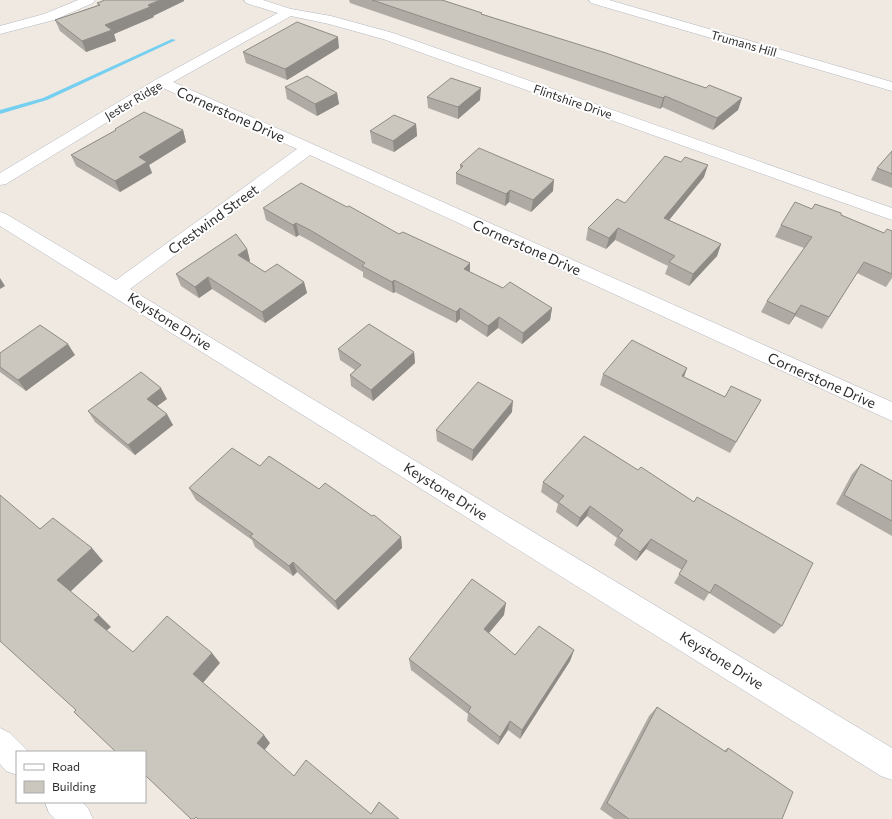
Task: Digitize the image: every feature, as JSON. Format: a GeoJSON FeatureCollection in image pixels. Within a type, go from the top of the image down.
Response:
{"type":"FeatureCollection","features":[{"type":"Feature","properties":{"kind":"street"},"geometry":{"type":"LineString","coordinates":[[0,30],[49,17],[89,0]]}},
{"type":"Feature","properties":{"kind":"street","name":"Flintshire Drive"},"geometry":{"type":"LineString","coordinates":[[250,0],[289,12],[331,20],[388,36],[892,214]]}},
{"type":"Feature","properties":{"kind":"street","name":"Trumans Hill"},"geometry":{"type":"LineString","coordinates":[[595,0],[892,87]]}},
{"type":"Feature","properties":{"kind":"street","name":"Jester Ridge"},"geometry":{"type":"LineString","coordinates":[[0,180],[162,82],[289,12]]}},
{"type":"Feature","properties":{"kind":"street","name":"Cornerstone Drive"},"geometry":{"type":"LineString","coordinates":[[162,82],[892,412]]}},
{"type":"Feature","properties":{"kind":"street","name":"Crestwind Street"},"geometry":{"type":"LineString","coordinates":[[117,289],[308,149]]}},
{"type":"Feature","properties":{"kind":"street","name":"Keystone Drive"},"geometry":{"type":"LineString","coordinates":[[0,218],[892,765]]}},
{"type":"Feature","properties":{"kind":"street"},"geometry":{"type":"LineString","coordinates":[[0,743],[16,759]]}},
{"type":"Feature","properties":{"kind":"street"},"geometry":{"type":"LineString","coordinates":[[61,803],[77,819]]}},
{"type":"Feature","properties":{"kind":"building"},"geometry":{"type":"Polygon","coordinates":[[[105,0],[160,0],[148,5],[150,7],[105,25],[112,30],[82,41],[55,20],[100,5],[97,3],[105,0]]]}},
{"type":"Feature","properties":{"kind":"building"},"geometry":{"type":"Polygon","coordinates":[[[372,0],[442,0],[482,13],[481,14],[606,53],[706,88],[709,85],[742,98],[717,118],[665,96],[663,98],[372,0]]]}},
{"type":"Feature","properties":{"kind":"building"},"geometry":{"type":"Polygon","coordinates":[[[297,22],[338,37],[285,69],[243,52],[297,22]]]}},
{"type":"Feature","properties":{"kind":"building"},"geometry":{"type":"Polygon","coordinates":[[[307,76],[337,93],[315,104],[285,87],[307,76]]]}},
{"type":"Feature","properties":{"kind":"building"},"geometry":{"type":"Polygon","coordinates":[[[451,78],[481,88],[458,107],[427,97],[451,78]]]}},
{"type":"Feature","properties":{"kind":"building"},"geometry":{"type":"Polygon","coordinates":[[[144,112],[183,130],[139,157],[147,162],[115,181],[71,155],[116,130],[115,129],[144,112]]]}},
{"type":"Feature","properties":{"kind":"building"},"geometry":{"type":"Polygon","coordinates":[[[394,115],[416,124],[393,141],[370,131],[394,115]]]}},
{"type":"Feature","properties":{"kind":"building"},"geometry":{"type":"Polygon","coordinates":[[[479,148],[554,180],[533,200],[510,190],[506,194],[456,173],[463,166],[460,165],[479,148]]]}},
{"type":"Feature","properties":{"kind":"building"},"geometry":{"type":"Polygon","coordinates":[[[892,151],[892,174],[877,168],[892,151]]]}},
{"type":"Feature","properties":{"kind":"building"},"geometry":{"type":"Polygon","coordinates":[[[665,156],[681,162],[685,157],[708,165],[664,218],[721,244],[693,274],[669,262],[675,256],[618,228],[609,238],[588,228],[617,199],[625,203],[665,156]]]}},
{"type":"Feature","properties":{"kind":"building"},"geometry":{"type":"Polygon","coordinates":[[[301,183],[347,207],[349,206],[399,234],[403,232],[470,263],[464,269],[503,288],[510,282],[552,308],[523,333],[499,317],[488,326],[460,308],[456,312],[394,280],[392,282],[362,266],[365,263],[310,230],[296,223],[293,225],[263,208],[301,183]]]}},
{"type":"Feature","properties":{"kind":"building"},"geometry":{"type":"Polygon","coordinates":[[[795,202],[812,209],[815,204],[841,213],[841,215],[884,233],[887,229],[892,231],[892,274],[864,262],[829,317],[801,305],[795,314],[767,301],[812,237],[781,225],[795,202]]]}},
{"type":"Feature","properties":{"kind":"building"},"geometry":{"type":"Polygon","coordinates":[[[236,234],[247,249],[238,255],[265,272],[277,264],[304,282],[262,312],[208,277],[195,287],[176,274],[236,234]]]}},
{"type":"Feature","properties":{"kind":"building"},"geometry":{"type":"Polygon","coordinates":[[[369,324],[414,352],[371,390],[350,375],[361,365],[338,349],[369,324]]]}},
{"type":"Feature","properties":{"kind":"building"},"geometry":{"type":"Polygon","coordinates":[[[40,325],[68,344],[18,380],[0,367],[0,353],[40,325]]]}},
{"type":"Feature","properties":{"kind":"building"},"geometry":{"type":"Polygon","coordinates":[[[632,340],[687,368],[682,376],[725,397],[731,386],[761,400],[736,442],[603,374],[632,340]]]}},
{"type":"Feature","properties":{"kind":"building"},"geometry":{"type":"Polygon","coordinates":[[[141,372],[161,388],[147,399],[167,414],[128,445],[88,411],[141,372]]]}},
{"type":"Feature","properties":{"kind":"building"},"geometry":{"type":"Polygon","coordinates":[[[478,382],[513,401],[473,450],[436,430],[478,382]]]}},
{"type":"Feature","properties":{"kind":"building"},"geometry":{"type":"Polygon","coordinates":[[[584,436],[638,470],[641,467],[694,502],[697,497],[813,563],[782,626],[715,584],[710,593],[679,574],[687,561],[651,539],[640,552],[618,536],[623,530],[590,506],[580,518],[558,502],[564,496],[543,482],[584,436]]]}},
{"type":"Feature","properties":{"kind":"building"},"geometry":{"type":"Polygon","coordinates":[[[232,448],[260,466],[269,456],[319,489],[325,483],[372,516],[374,515],[401,537],[335,601],[293,562],[289,566],[250,536],[253,534],[189,488],[232,448]]]}},
{"type":"Feature","properties":{"kind":"building"},"geometry":{"type":"Polygon","coordinates":[[[861,464],[892,481],[892,521],[844,495],[861,464]]]}},
{"type":"Feature","properties":{"kind":"building"},"geometry":{"type":"Polygon","coordinates":[[[0,495],[40,529],[53,518],[92,548],[57,580],[99,615],[94,620],[133,652],[167,616],[212,653],[193,674],[264,735],[257,743],[294,776],[306,760],[371,814],[379,802],[399,819],[198,819],[196,817],[191,819],[146,776],[146,751],[115,751],[74,712],[76,710],[0,641],[0,495]]]}},
{"type":"Feature","properties":{"kind":"building"},"geometry":{"type":"Polygon","coordinates":[[[472,579],[506,603],[484,629],[515,655],[539,626],[574,650],[522,730],[510,721],[500,737],[468,712],[471,707],[409,659],[472,579]]]}},
{"type":"Feature","properties":{"kind":"building"},"geometry":{"type":"Polygon","coordinates":[[[657,707],[726,752],[728,748],[793,792],[782,819],[629,819],[607,803],[657,707]]]}},
{"type":"Feature","properties":{"kind":"waterway"},"geometry":{"type":"LineString","coordinates":[[0,112],[45,99],[174,40]]}}]}
